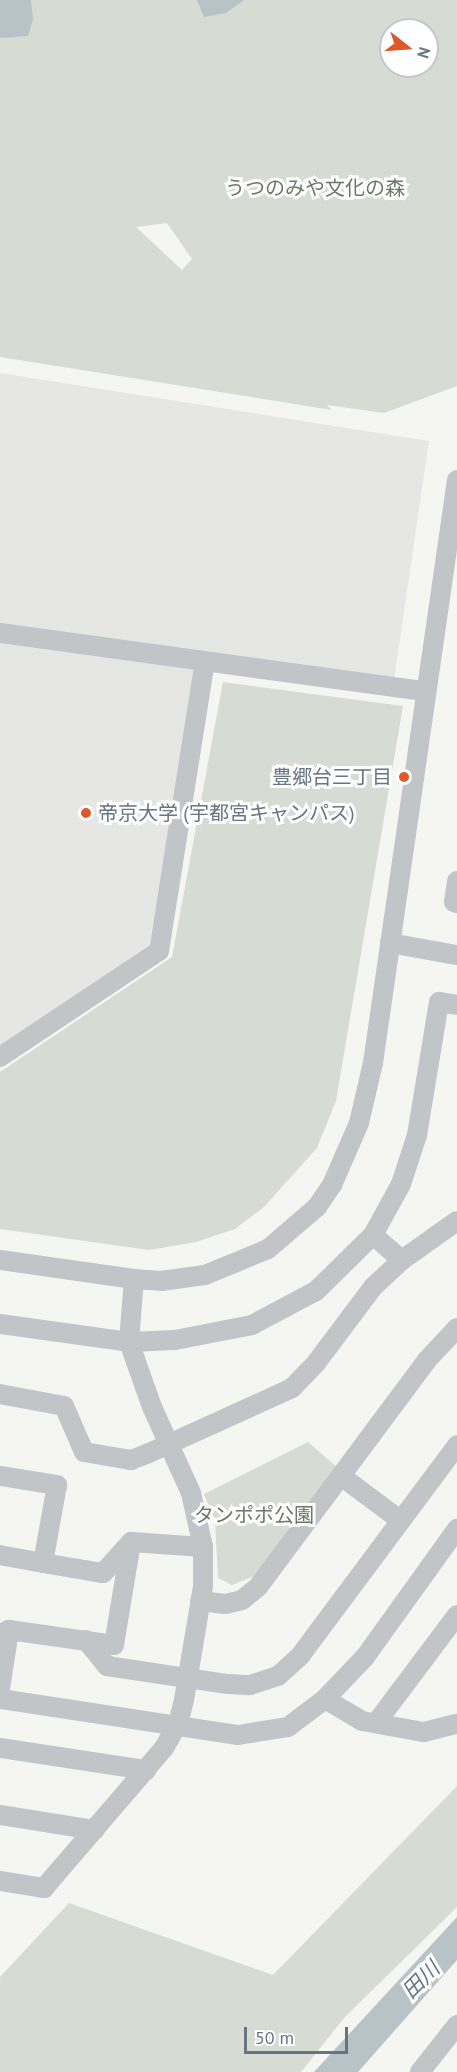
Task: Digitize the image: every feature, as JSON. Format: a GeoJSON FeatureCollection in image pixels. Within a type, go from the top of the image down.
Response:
{"type":"FeatureCollection","features":[{"type":"Feature","properties":{"kind":"street"},"geometry":{"type":"LineString","coordinates":[[0,1260],[134,1279],[185,1279],[239,1264],[268,1250],[317,1207],[340,1168],[359,1123],[373,1063],[457,480]]}},
{"type":"Feature","properties":{"kind":"street"},"geometry":{"type":"LineString","coordinates":[[0,633],[206,663],[426,691]]}},
{"type":"Feature","properties":{"kind":"street"},"geometry":{"type":"LineString","coordinates":[[0,1058],[159,951],[206,663]]}},
{"type":"Feature","properties":{"kind":"street"},"geometry":{"type":"LineString","coordinates":[[457,881],[454,902],[457,903]]}},
{"type":"Feature","properties":{"kind":"street"},"geometry":{"type":"LineString","coordinates":[[390,943],[457,955]]}},
{"type":"Feature","properties":{"kind":"street"},"geometry":{"type":"LineString","coordinates":[[0,1323],[129,1342],[175,1340],[252,1325],[316,1291],[373,1235],[401,1184],[417,1135],[439,1002],[457,1005]]}},
{"type":"Feature","properties":{"kind":"street"},"geometry":{"type":"LineString","coordinates":[[0,1394],[64,1406],[84,1452],[131,1460],[292,1388],[316,1363],[373,1287],[402,1260],[457,1221]]}},
{"type":"Feature","properties":{"kind":"street"},"geometry":{"type":"LineString","coordinates":[[373,1235],[402,1260]]}},
{"type":"Feature","properties":{"kind":"street"},"geometry":{"type":"LineString","coordinates":[[0,1881],[44,1888],[146,1770],[178,1724],[200,1601],[203,1547],[191,1493],[171,1442],[152,1407],[129,1342],[134,1279]]}},
{"type":"Feature","properties":{"kind":"street"},"geometry":{"type":"LineString","coordinates":[[200,1601],[225,1604],[242,1600],[258,1587],[428,1360],[457,1328]]}},
{"type":"Feature","properties":{"kind":"street"},"geometry":{"type":"LineString","coordinates":[[86,1640],[107,1666],[250,1685],[278,1676],[300,1656],[457,1445]]}},
{"type":"Feature","properties":{"kind":"street"},"geometry":{"type":"LineString","coordinates":[[0,1476],[57,1485],[43,1563]]}},
{"type":"Feature","properties":{"kind":"street"},"geometry":{"type":"LineString","coordinates":[[341,1476],[400,1520]]}},
{"type":"Feature","properties":{"kind":"street"},"geometry":{"type":"LineString","coordinates":[[0,1699],[178,1724],[238,1735],[288,1726],[325,1699],[365,1657],[457,1529]]}},
{"type":"Feature","properties":{"kind":"street"},"geometry":{"type":"LineString","coordinates":[[132,1542],[203,1547]]}},
{"type":"Feature","properties":{"kind":"street"},"geometry":{"type":"LineString","coordinates":[[0,1555],[103,1573],[132,1542]]}},
{"type":"Feature","properties":{"kind":"street"},"geometry":{"type":"LineString","coordinates":[[0,1689],[5,1632],[114,1645],[132,1542]]}},
{"type":"Feature","properties":{"kind":"street"},"geometry":{"type":"LineString","coordinates":[[376,1723],[457,1615]]}},
{"type":"Feature","properties":{"kind":"street"},"geometry":{"type":"LineString","coordinates":[[325,1699],[362,1721],[424,1732],[457,1724]]}},
{"type":"Feature","properties":{"kind":"street"},"geometry":{"type":"LineString","coordinates":[[0,1748],[146,1770]]}},
{"type":"Feature","properties":{"kind":"street"},"geometry":{"type":"LineString","coordinates":[[0,1815],[95,1830]]}},
{"type":"Feature","properties":{"kind":"street"},"geometry":{"type":"LineString","coordinates":[[420,2072],[457,2025]]}},
{"type":"Feature","properties":{"kind":"shaded area","name":"帝京大学 (宇都宮キャンパス)"},"geometry":{"type":"Polygon","coordinates":[[[0,373],[429,441],[394,680],[200,653],[149,945],[0,1045],[0,373]]]}},
{"type":"Feature","properties":{"kind":"green space","name":"うつのみや文化の森"},"geometry":{"type":"Polygon","coordinates":[[[0,0],[457,0],[457,386],[384,413],[327,405],[332,410],[0,357],[0,0]],[[167,223],[136,227],[182,270],[192,259],[167,223]]]}},
{"type":"Feature","properties":{"kind":"green space"},"geometry":{"type":"Polygon","coordinates":[[[223,682],[403,706],[336,1101],[317,1148],[264,1207],[235,1229],[196,1242],[149,1250],[0,1229],[0,1072],[172,957],[223,682]]]}},
{"type":"Feature","properties":{"kind":"green space","name":"タンポポ公園"},"geometry":{"type":"Polygon","coordinates":[[[308,1442],[338,1468],[260,1574],[232,1585],[218,1578],[215,1521],[204,1494],[308,1442]]]}},
{"type":"Feature","properties":{"kind":"green space"},"geometry":{"type":"Polygon","coordinates":[[[457,1786],[457,1907],[344,2018],[301,2072],[0,2072],[0,1977],[69,1903],[273,1975],[457,1786]]]}},
{"type":"Feature","properties":{"kind":"water"},"geometry":{"type":"Polygon","coordinates":[[[0,0],[31,0],[33,19],[28,36],[0,38],[0,0]]]}},
{"type":"Feature","properties":{"kind":"water"},"geometry":{"type":"Polygon","coordinates":[[[197,0],[244,0],[226,13],[204,17],[197,0]]]}},
{"type":"Feature","properties":{"kind":"water","name":"田川"},"geometry":{"type":"Polygon","coordinates":[[[457,1917],[457,1960],[358,2072],[314,2072],[457,1917]]]}},
{"type":"Feature","properties":{"kind":"place","name":"豊郷台三丁目"},"geometry":{"type":"Point","coordinates":[404,777]}},
{"type":"Feature","properties":{"kind":"place","name":"帝京大学 (宇都宮キャンパス)"},"geometry":{"type":"Point","coordinates":[86,813]}}]}
